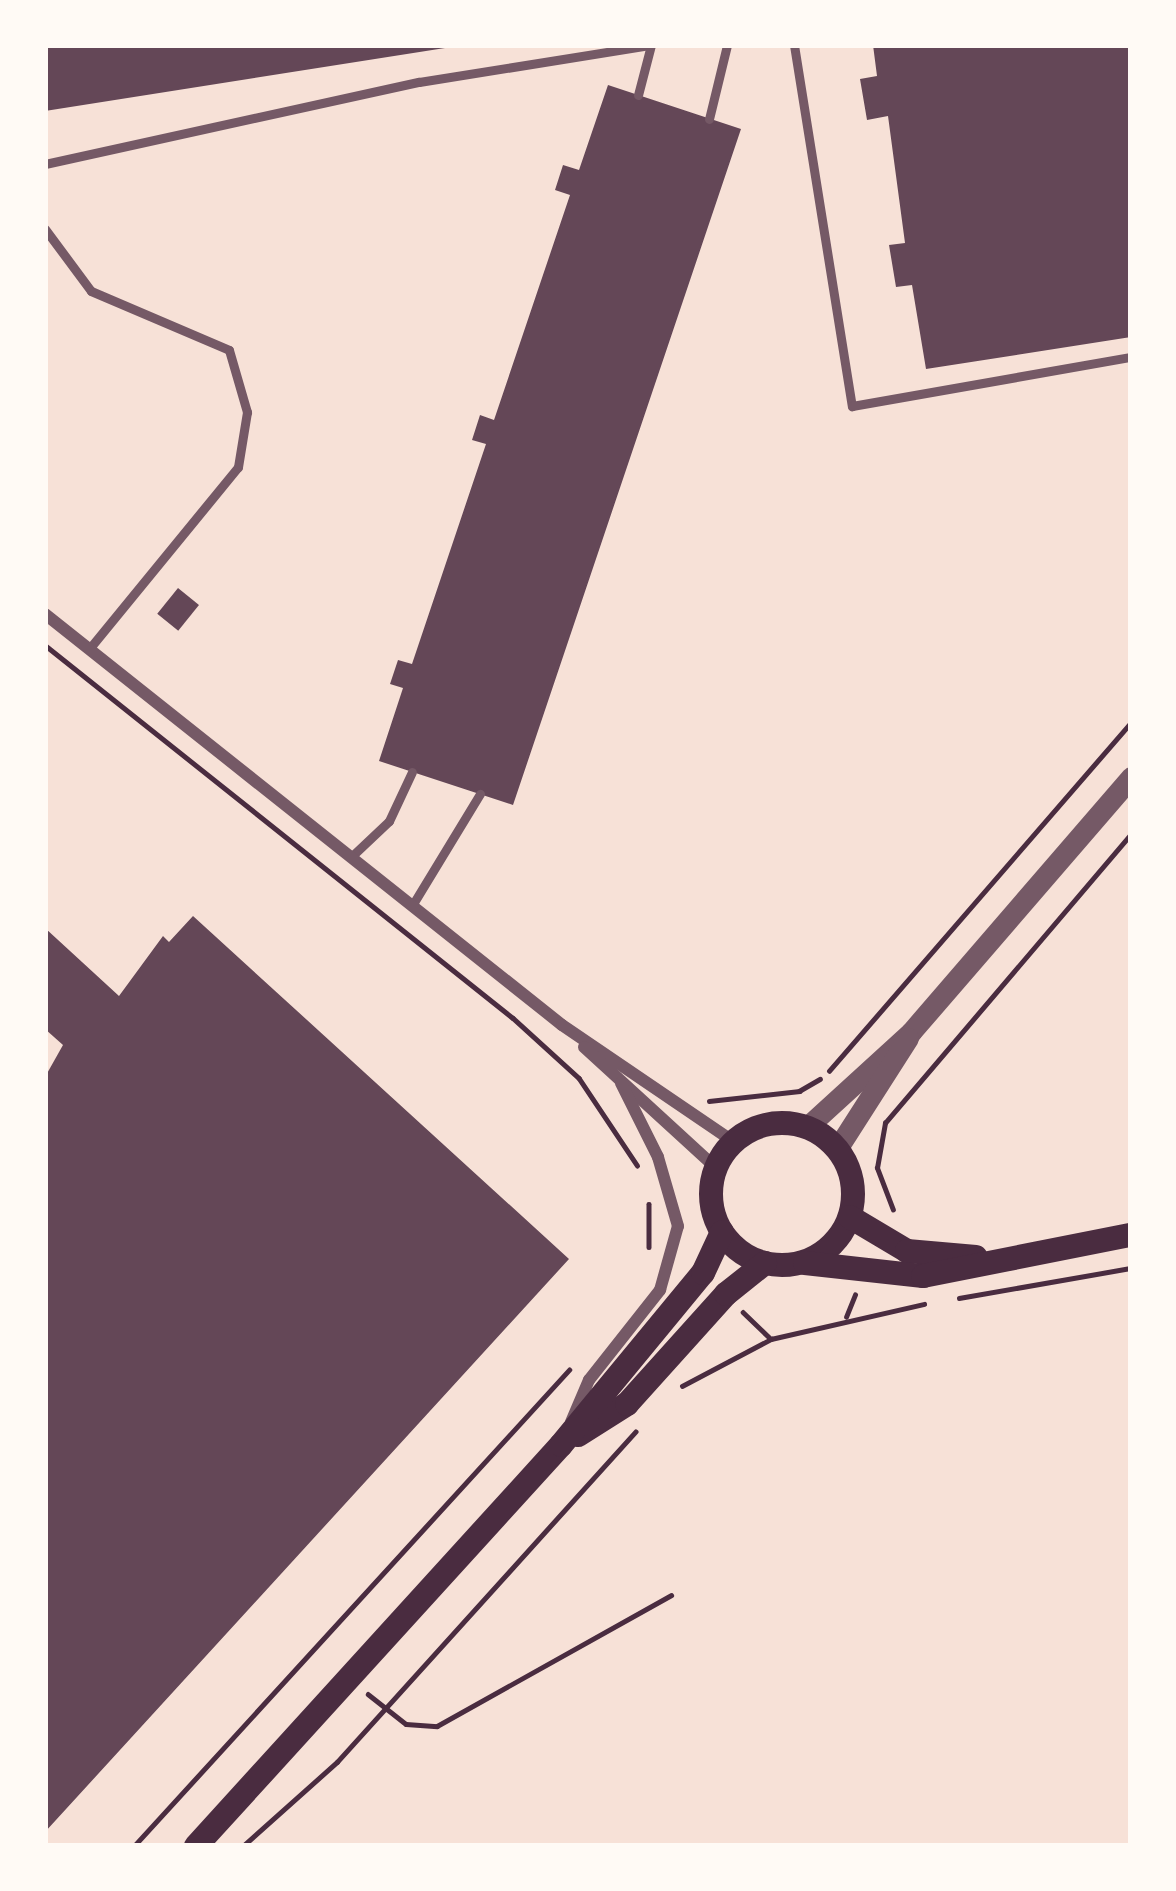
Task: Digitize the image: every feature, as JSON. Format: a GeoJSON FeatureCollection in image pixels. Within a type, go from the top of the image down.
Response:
{"type":"FeatureCollection","features":[{"type":"Feature","properties":{"kind":"main road"},"geometry":{"type":"LineString","coordinates":[[765,1264],[722,1232],[711,1190],[716,1168],[734,1142],[768,1124],[807,1127],[837,1149],[852,1181],[850,1217],[823,1253],[802,1263]]}},
{"type":"Feature","properties":{"kind":"main road"},"geometry":{"type":"LineString","coordinates":[[850,1217],[908,1251],[957,1258],[1045,1252]]}},
{"type":"Feature","properties":{"kind":"main road"},"geometry":{"type":"LineString","coordinates":[[196,1846],[561,1445],[703,1274],[722,1232]]}},
{"type":"Feature","properties":{"kind":"main road"},"geometry":{"type":"LineString","coordinates":[[561,1445],[627,1405],[725,1294],[765,1264],[802,1263],[923,1276],[1131,1235]]}},
{"type":"Feature","properties":{"kind":"street"},"geometry":{"type":"LineString","coordinates":[[45,614],[562,1024],[734,1142]]}},
{"type":"Feature","properties":{"kind":"street"},"geometry":{"type":"LineString","coordinates":[[807,1127],[911,1032],[1131,777]]}},
{"type":"Feature","properties":{"kind":"street"},"geometry":{"type":"LineString","coordinates":[[562,1024],[716,1168]]}},
{"type":"Feature","properties":{"kind":"street"},"geometry":{"type":"LineString","coordinates":[[837,1149],[911,1032]]}},
{"type":"Feature","properties":{"kind":"street"},"geometry":{"type":"LineString","coordinates":[[561,1445],[589,1380],[639,1323],[672,1258],[678,1226],[658,1157],[621,1083]]}},
{"type":"Feature","properties":{"kind":"lane"},"geometry":{"type":"LineString","coordinates":[[45,164],[418,82],[651,45],[638,94]]}},
{"type":"Feature","properties":{"kind":"lane"},"geometry":{"type":"LineString","coordinates":[[709,119],[727,45]]}},
{"type":"Feature","properties":{"kind":"lane"},"geometry":{"type":"LineString","coordinates":[[794,45],[852,406],[1131,357]]}},
{"type":"Feature","properties":{"kind":"lane"},"geometry":{"type":"LineString","coordinates":[[45,229],[92,291],[229,350],[247,412],[238,467],[89,649]]}},
{"type":"Feature","properties":{"kind":"lane"},"geometry":{"type":"LineString","coordinates":[[352,856],[389,821],[412,772]]}},
{"type":"Feature","properties":{"kind":"lane"},"geometry":{"type":"LineString","coordinates":[[413,904],[480,794]]}},
{"type":"Feature","properties":{"kind":"path"},"geometry":{"type":"LineString","coordinates":[[45,644],[513,1018],[579,1078],[642,1174],[650,1251]]}},
{"type":"Feature","properties":{"kind":"path"},"geometry":{"type":"LineString","coordinates":[[693,1114],[703,1102],[799,1091],[825,1076],[1131,722]]}},
{"type":"Feature","properties":{"kind":"path"},"geometry":{"type":"LineString","coordinates":[[885,1123],[1131,834]]}},
{"type":"Feature","properties":{"kind":"path"},"geometry":{"type":"LineString","coordinates":[[642,1174],[658,1157]]}},
{"type":"Feature","properties":{"kind":"path"},"geometry":{"type":"LineString","coordinates":[[670,1397],[771,1339],[824,1322],[1131,1268]]}},
{"type":"Feature","properties":{"kind":"path"},"geometry":{"type":"LineString","coordinates":[[134,1846],[583,1354]]}},
{"type":"Feature","properties":{"kind":"path"},"geometry":{"type":"LineString","coordinates":[[243,1846],[386,1708],[638,1430]]}},
{"type":"Feature","properties":{"kind":"path"},"geometry":{"type":"LineString","coordinates":[[350,1680],[406,1724],[437,1726],[671,1595]]}},
{"type":"Feature","properties":{"kind":"building"},"geometry":{"type":"Polygon","coordinates":[[[45,45],[445,45],[445,48],[45,111],[45,45]]]}},
{"type":"Feature","properties":{"kind":"building"},"geometry":{"type":"Polygon","coordinates":[[[873,45],[1131,45],[1131,337],[926,369],[912,285],[896,287],[889,245],[905,243],[888,116],[867,120],[860,79],[877,76],[873,45]]]}},
{"type":"Feature","properties":{"kind":"building"},"geometry":{"type":"Polygon","coordinates":[[[608,85],[741,129],[513,805],[379,761],[403,688],[390,684],[398,660],[412,664],[486,444],[472,440],[480,415],[494,420],[570,195],[555,190],[563,165],[579,170],[608,85]]]}},
{"type":"Feature","properties":{"kind":"building"},"geometry":{"type":"Polygon","coordinates":[[[178,588],[199,605],[178,631],[157,614],[178,588]]]}},
{"type":"Feature","properties":{"kind":"building"},"geometry":{"type":"Polygon","coordinates":[[[193,916],[569,1259],[45,1832],[45,1077],[63,1045],[45,1029],[45,928],[119,996],[163,936],[169,942],[193,916]]]}}]}
